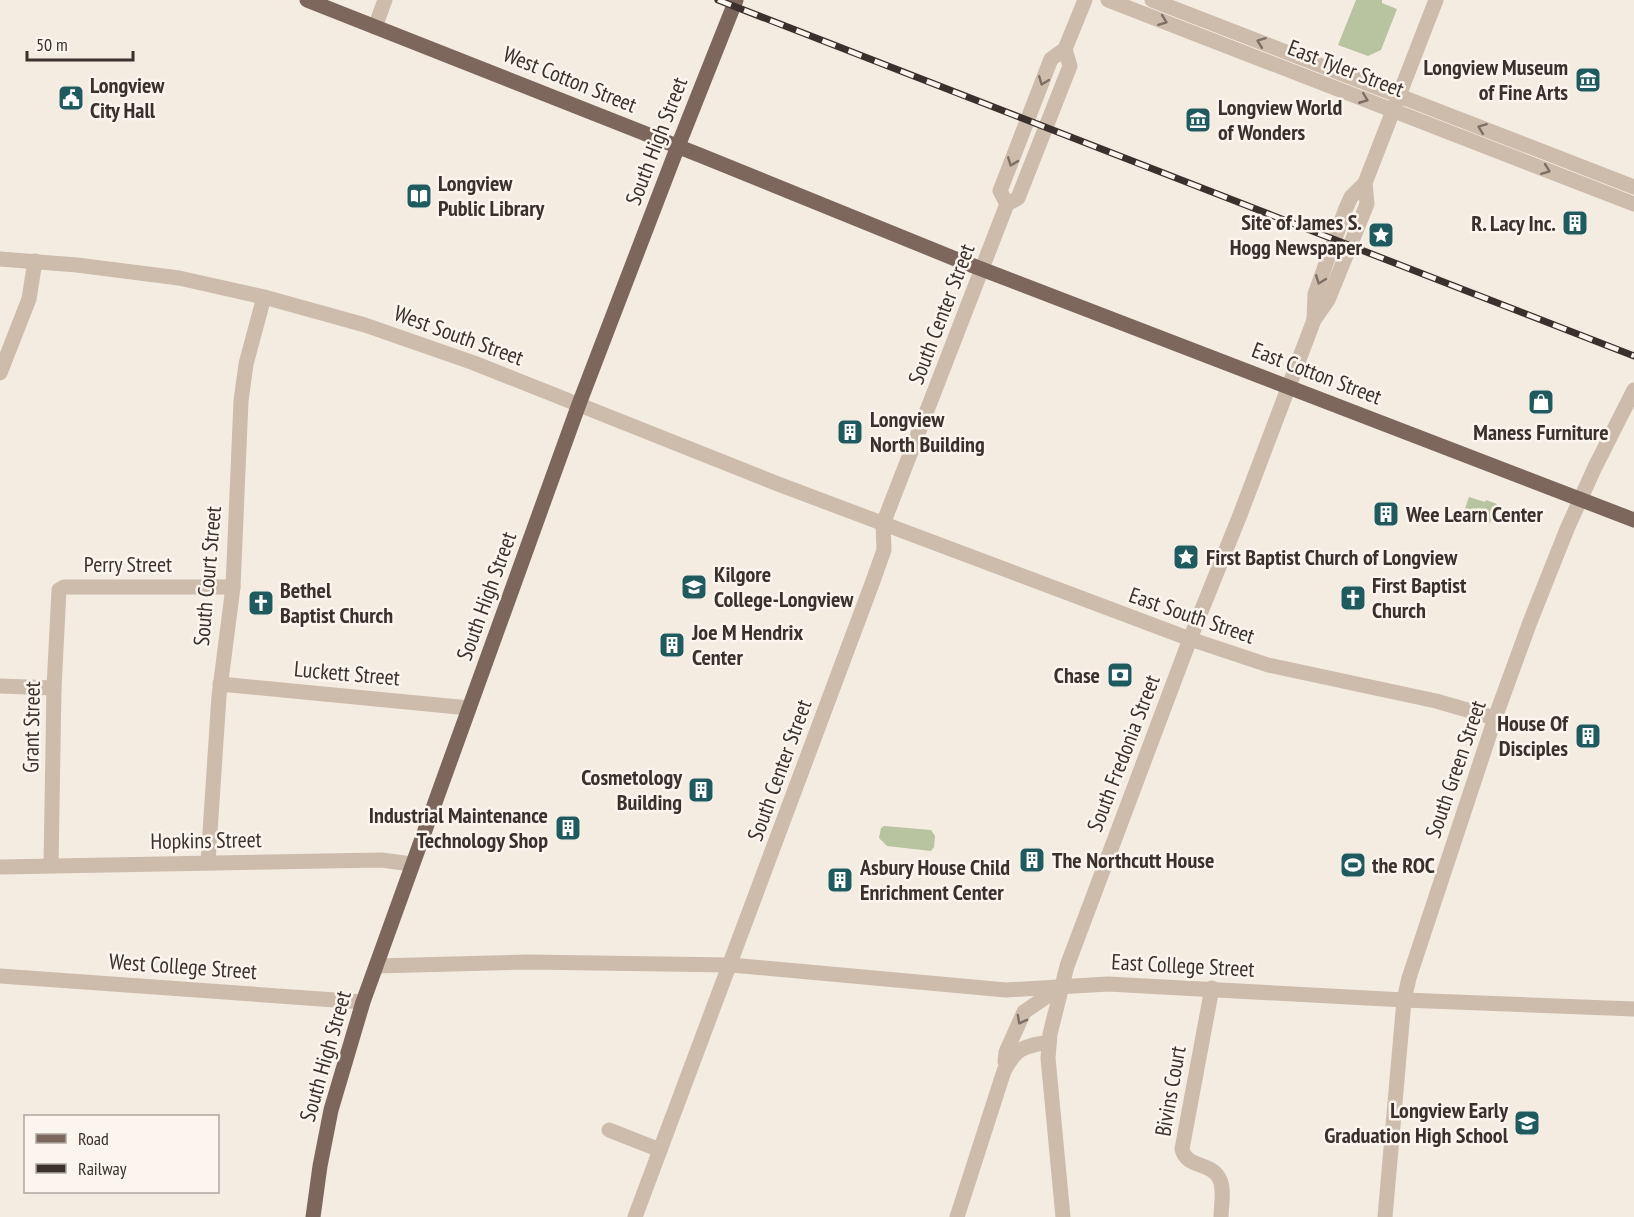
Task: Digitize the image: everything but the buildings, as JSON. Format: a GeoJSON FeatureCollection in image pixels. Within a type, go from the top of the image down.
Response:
{"type":"FeatureCollection","features":[{"type":"Feature","properties":{"kind":"main road","name":"West Cotton Street"},"geometry":{"type":"LineString","coordinates":[[307,0],[983,269]]}},
{"type":"Feature","properties":{"kind":"main road","name":"South High Street"},"geometry":{"type":"LineString","coordinates":[[313,1217],[331,1110],[363,1002],[579,404],[736,0]]}},
{"type":"Feature","properties":{"kind":"main road","name":"East Cotton Street"},"geometry":{"type":"LineString","coordinates":[[983,269],[1634,520]]}},
{"type":"Feature","properties":{"kind":"street"},"geometry":{"type":"LineString","coordinates":[[375,27],[385,0]]}},
{"type":"Feature","properties":{"kind":"street"},"geometry":{"type":"LineString","coordinates":[[1065,49],[1085,0]]}},
{"type":"Feature","properties":{"kind":"street","name":"East Tyler Street"},"geometry":{"type":"LineString","coordinates":[[1108,0],[1634,204]]}},
{"type":"Feature","properties":{"kind":"street","name":"East Tyler Street"},"geometry":{"type":"LineString","coordinates":[[1152,0],[1634,187]]}},
{"type":"Feature","properties":{"kind":"street","name":"South Fredonia Street"},"geometry":{"type":"LineString","coordinates":[[1063,1217],[1048,1058],[1049,1042],[1062,986],[1084,921],[1190,639],[1314,320],[1314,294],[1342,244],[1351,197],[1365,183],[1436,0]]}},
{"type":"Feature","properties":{"kind":"street","name":"South Center Street"},"geometry":{"type":"LineString","coordinates":[[635,1217],[881,560],[884,550],[883,524],[1007,204],[1018,198],[1070,66],[1065,49],[1051,59],[1000,191],[1007,204]]}},
{"type":"Feature","properties":{"kind":"street","name":"West South Street"},"geometry":{"type":"LineString","coordinates":[[0,260],[117,269],[179,278],[264,297],[365,325],[579,404],[883,524]]}},
{"type":"Feature","properties":{"kind":"street"},"geometry":{"type":"LineString","coordinates":[[0,373],[29,299],[35,261]]}},
{"type":"Feature","properties":{"kind":"street","name":"South Court Street"},"geometry":{"type":"LineString","coordinates":[[208,862],[220,684],[233,587],[241,401],[246,364],[264,297]]}},
{"type":"Feature","properties":{"kind":"street","name":"South Green Street"},"geometry":{"type":"LineString","coordinates":[[1385,1217],[1404,1000],[1409,978],[1495,718],[1530,622],[1580,498],[1634,390]]}},
{"type":"Feature","properties":{"kind":"street","name":"East South Street"},"geometry":{"type":"LineString","coordinates":[[883,524],[1190,639],[1268,665],[1436,701],[1495,718]]}},
{"type":"Feature","properties":{"kind":"street","name":"Perry Street"},"geometry":{"type":"LineString","coordinates":[[60,589],[64,587],[233,587]]}},
{"type":"Feature","properties":{"kind":"street","name":"Grant Street"},"geometry":{"type":"LineString","coordinates":[[51,865],[54,688],[60,589]]}},
{"type":"Feature","properties":{"kind":"street","name":"Luckett Street"},"geometry":{"type":"LineString","coordinates":[[220,684],[469,708]]}},
{"type":"Feature","properties":{"kind":"street"},"geometry":{"type":"LineString","coordinates":[[0,686],[54,688]]}},
{"type":"Feature","properties":{"kind":"street","name":"Hopkins Street"},"geometry":{"type":"LineString","coordinates":[[0,867],[381,860],[412,864]]}},
{"type":"Feature","properties":{"kind":"street"},"geometry":{"type":"LineString","coordinates":[[376,966],[518,963],[731,965]]}},
{"type":"Feature","properties":{"kind":"street","name":"East College Street"},"geometry":{"type":"LineString","coordinates":[[731,965],[995,989],[1018,990],[1097,984],[1634,1009]]}},
{"type":"Feature","properties":{"kind":"street","name":"West College Street"},"geometry":{"type":"LineString","coordinates":[[0,976],[363,1002]]}},
{"type":"Feature","properties":{"kind":"street"},"geometry":{"type":"LineString","coordinates":[[1004,1071],[1006,1052],[1021,1017],[1029,1008],[1062,986]]}},
{"type":"Feature","properties":{"kind":"street","name":"Bivins Court"},"geometry":{"type":"LineString","coordinates":[[1212,988],[1182,1149],[1188,1160],[1210,1169],[1219,1178],[1221,1217]]}},
{"type":"Feature","properties":{"kind":"street"},"geometry":{"type":"LineString","coordinates":[[957,1217],[1004,1071],[1011,1057],[1021,1048],[1049,1042]]}},
{"type":"Feature","properties":{"kind":"street"},"geometry":{"type":"LineString","coordinates":[[609,1130],[660,1150]]}},
{"type":"Feature","properties":{"kind":"green space"},"geometry":{"type":"Polygon","coordinates":[[[1356,0],[1382,0],[1382,3],[1397,9],[1381,50],[1368,56],[1338,45],[1356,0]]]}},
{"type":"Feature","properties":{"kind":"green space"},"geometry":{"type":"Polygon","coordinates":[[[1469,497],[1497,504],[1490,523],[1463,514],[1469,497]]]}},
{"type":"Feature","properties":{"kind":"green space"},"geometry":{"type":"Polygon","coordinates":[[[884,826],[931,830],[935,836],[934,847],[931,851],[887,846],[879,838],[881,828],[884,826]]]}},
{"type":"Feature","properties":{"kind":"railway"},"geometry":{"type":"LineString","coordinates":[[718,0],[1634,356]]}},
{"type":"Feature","properties":{"kind":"place","name":"Longview Museum of Fine Arts"},"geometry":{"type":"Point","coordinates":[1588,80]}},
{"type":"Feature","properties":{"kind":"place","name":"Longview City Hall"},"geometry":{"type":"Point","coordinates":[71,98]}},
{"type":"Feature","properties":{"kind":"place","name":"Longview World of Wonders"},"geometry":{"type":"Point","coordinates":[1198,120]}},
{"type":"Feature","properties":{"kind":"place","name":"Longview Public Library"},"geometry":{"type":"Point","coordinates":[419,196]}},
{"type":"Feature","properties":{"kind":"place","name":"R. Lacy Inc."},"geometry":{"type":"Point","coordinates":[1575,223]}},
{"type":"Feature","properties":{"kind":"place","name":"Site of James S. Hogg Newspaper"},"geometry":{"type":"Point","coordinates":[1381,235]}},
{"type":"Feature","properties":{"kind":"place","name":"Maness Furniture"},"geometry":{"type":"Point","coordinates":[1541,402]}},
{"type":"Feature","properties":{"kind":"place","name":"Longview North Building"},"geometry":{"type":"Point","coordinates":[850,432]}},
{"type":"Feature","properties":{"kind":"place","name":"Wee Learn Center"},"geometry":{"type":"Point","coordinates":[1386,514]}},
{"type":"Feature","properties":{"kind":"place","name":"First Baptist Church of Longview"},"geometry":{"type":"Point","coordinates":[1186,557]}},
{"type":"Feature","properties":{"kind":"place","name":"Kilgore College-Longview"},"geometry":{"type":"Point","coordinates":[694,587]}},
{"type":"Feature","properties":{"kind":"place","name":"First Baptist Church"},"geometry":{"type":"Point","coordinates":[1353,598]}},
{"type":"Feature","properties":{"kind":"place","name":"Bethel Baptist Church"},"geometry":{"type":"Point","coordinates":[261,603]}},
{"type":"Feature","properties":{"kind":"place","name":"Joe M Hendrix Center"},"geometry":{"type":"Point","coordinates":[672,645]}},
{"type":"Feature","properties":{"kind":"place","name":"Chase"},"geometry":{"type":"Point","coordinates":[1120,675]}},
{"type":"Feature","properties":{"kind":"place","name":"House Of Disciples"},"geometry":{"type":"Point","coordinates":[1588,736]}},
{"type":"Feature","properties":{"kind":"place","name":"Cosmetology Building"},"geometry":{"type":"Point","coordinates":[701,790]}},
{"type":"Feature","properties":{"kind":"place","name":"Industrial Maintenance Technology Shop"},"geometry":{"type":"Point","coordinates":[568,828]}},
{"type":"Feature","properties":{"kind":"place","name":"The Northcutt House"},"geometry":{"type":"Point","coordinates":[1032,860]}},
{"type":"Feature","properties":{"kind":"place","name":"the ROC"},"geometry":{"type":"Point","coordinates":[1353,865]}},
{"type":"Feature","properties":{"kind":"place","name":"Asbury House Child Enrichment Center"},"geometry":{"type":"Point","coordinates":[840,880]}},
{"type":"Feature","properties":{"kind":"place","name":"Longview Early Graduation High School"},"geometry":{"type":"Point","coordinates":[1527,1123]}}]}
